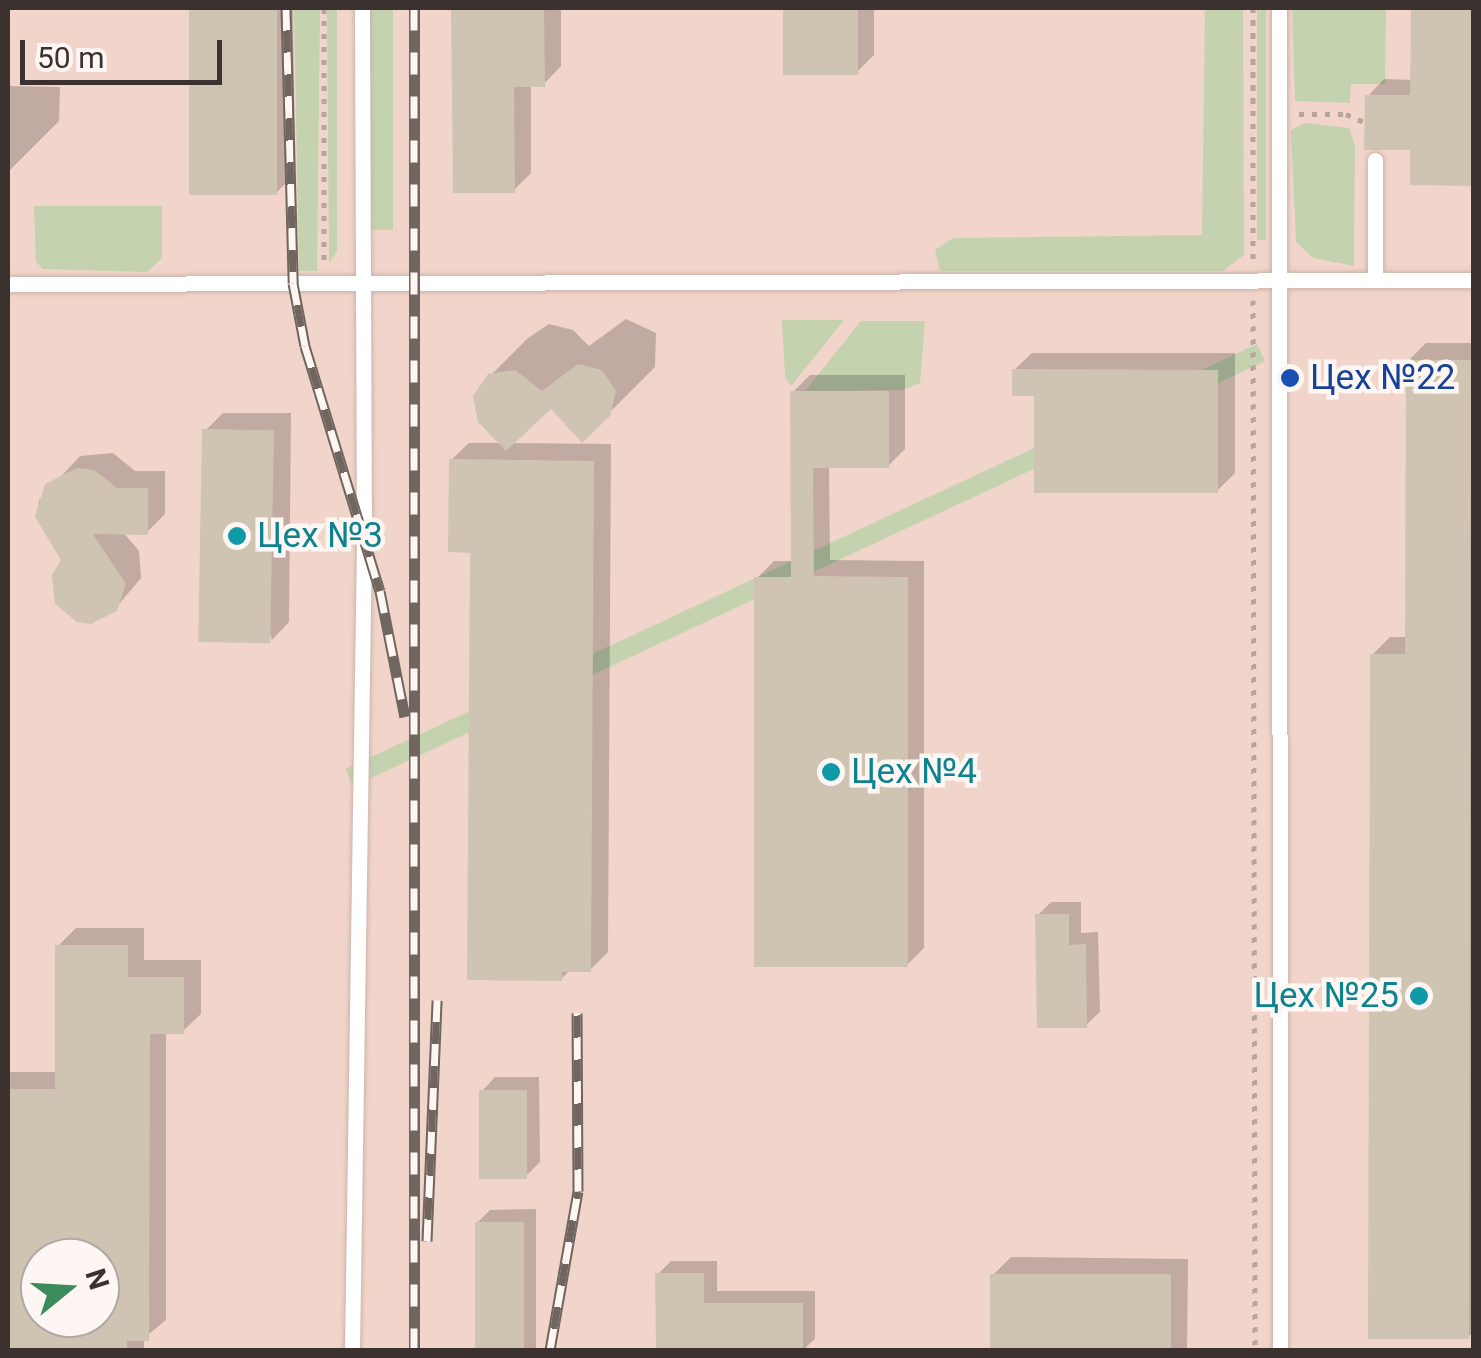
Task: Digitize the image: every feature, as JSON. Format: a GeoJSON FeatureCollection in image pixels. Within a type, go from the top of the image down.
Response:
{"type":"FeatureCollection","features":[{"type":"Feature","properties":{"kind":"lane"},"geometry":{"type":"LineString","coordinates":[[352,1350],[364,283],[362,8]]}},
{"type":"Feature","properties":{"kind":"lane"},"geometry":{"type":"LineString","coordinates":[[1278,8],[1280,1350]]}},
{"type":"Feature","properties":{"kind":"lane"},"geometry":{"type":"LineString","coordinates":[[1375,160],[1375,280]]}},
{"type":"Feature","properties":{"kind":"lane"},"geometry":{"type":"LineString","coordinates":[[8,284],[1474,280]]}},
{"type":"Feature","properties":{"kind":"path"},"geometry":{"type":"LineString","coordinates":[[324,8],[324,283]]}},
{"type":"Feature","properties":{"kind":"path"},"geometry":{"type":"LineString","coordinates":[[1253,8],[1255,1350]]}},
{"type":"Feature","properties":{"kind":"path"},"geometry":{"type":"LineString","coordinates":[[1279,114],[1346,114],[1364,122]]}},
{"type":"Feature","properties":{"kind":"shaded area"},"geometry":{"type":"Polygon","coordinates":[[[8,8],[1473,8],[1473,1350],[8,1350],[8,8]]]}},
{"type":"Feature","properties":{"kind":"green space"},"geometry":{"type":"Polygon","coordinates":[[[294,8],[320,8],[317,271],[299,271],[294,8]]]}},
{"type":"Feature","properties":{"kind":"green space"},"geometry":{"type":"Polygon","coordinates":[[[327,8],[337,8],[337,252],[329,263],[327,8]]]}},
{"type":"Feature","properties":{"kind":"green space"},"geometry":{"type":"Polygon","coordinates":[[[369,8],[393,8],[393,230],[369,230],[369,8]]]}},
{"type":"Feature","properties":{"kind":"green space"},"geometry":{"type":"Polygon","coordinates":[[[1205,8],[1243,8],[1244,255],[1223,271],[940,271],[935,250],[953,238],[1202,235],[1205,8]]]}},
{"type":"Feature","properties":{"kind":"green space"},"geometry":{"type":"Polygon","coordinates":[[[1257,8],[1266,8],[1266,240],[1257,240],[1257,8]]]}},
{"type":"Feature","properties":{"kind":"green space"},"geometry":{"type":"Polygon","coordinates":[[[1292,8],[1386,8],[1385,84],[1351,84],[1350,103],[1295,101],[1292,8]]]}},
{"type":"Feature","properties":{"kind":"green space"},"geometry":{"type":"Polygon","coordinates":[[[1305,123],[1349,128],[1355,145],[1354,266],[1313,258],[1296,242],[1291,130],[1305,123]]]}},
{"type":"Feature","properties":{"kind":"green space"},"geometry":{"type":"Polygon","coordinates":[[[34,206],[162,206],[162,258],[147,272],[43,269],[36,262],[34,206]]]}},
{"type":"Feature","properties":{"kind":"green space"},"geometry":{"type":"Polygon","coordinates":[[[782,320],[844,320],[791,386],[785,376],[782,320]]]}},
{"type":"Feature","properties":{"kind":"green space"},"geometry":{"type":"Polygon","coordinates":[[[861,321],[925,321],[920,383],[902,390],[805,391],[861,321]]]}},
{"type":"Feature","properties":{"kind":"green space"},"geometry":{"type":"Polygon","coordinates":[[[1257,344],[1265,361],[353,786],[345,769],[1257,344]]]}},
{"type":"Feature","properties":{"kind":"building"},"geometry":{"type":"Polygon","coordinates":[[[189,8],[277,8],[277,195],[189,195],[189,8]]]}},
{"type":"Feature","properties":{"kind":"building"},"geometry":{"type":"Polygon","coordinates":[[[451,8],[544,8],[545,87],[514,87],[515,193],[453,193],[451,8]]]}},
{"type":"Feature","properties":{"kind":"building"},"geometry":{"type":"Polygon","coordinates":[[[783,8],[858,8],[858,75],[783,75],[783,8]]]}},
{"type":"Feature","properties":{"kind":"building"},"geometry":{"type":"Polygon","coordinates":[[[1411,8],[1474,8],[1473,186],[1410,185],[1410,150],[1364,150],[1365,95],[1410,95],[1411,8]]]}},
{"type":"Feature","properties":{"kind":"building","name":"Цех №25"},"geometry":{"type":"Polygon","coordinates":[[[1406,360],[1471,360],[1469,1339],[1368,1339],[1370,654],[1405,654],[1406,360]]]}},
{"type":"Feature","properties":{"kind":"building"},"geometry":{"type":"Polygon","coordinates":[[[578,364],[602,370],[616,391],[610,416],[582,443],[551,409],[506,451],[478,422],[473,396],[488,374],[515,370],[542,391],[578,364]]]}},
{"type":"Feature","properties":{"kind":"building"},"geometry":{"type":"Polygon","coordinates":[[[1012,369],[1218,370],[1218,493],[1034,493],[1034,396],[1012,396],[1012,369]]]}},
{"type":"Feature","properties":{"kind":"building","name":"Цех №4"},"geometry":{"type":"Polygon","coordinates":[[[790,391],[889,391],[889,468],[813,468],[814,576],[908,577],[908,967],[754,967],[754,577],[791,577],[790,391]]]}},
{"type":"Feature","properties":{"kind":"building","name":"Цех №3"},"geometry":{"type":"Polygon","coordinates":[[[202,429],[274,430],[270,643],[198,642],[202,429]]]}},
{"type":"Feature","properties":{"kind":"building"},"geometry":{"type":"Polygon","coordinates":[[[449,459],[594,461],[591,972],[562,972],[562,981],[467,980],[470,553],[448,552],[449,459]]]}},
{"type":"Feature","properties":{"kind":"building"},"geometry":{"type":"Polygon","coordinates":[[[77,468],[94,470],[117,488],[148,488],[148,535],[93,534],[126,584],[117,611],[91,624],[77,622],[55,604],[52,575],[61,560],[35,517],[45,484],[77,468]]]}},
{"type":"Feature","properties":{"kind":"building"},"geometry":{"type":"Polygon","coordinates":[[[1035,914],[1069,914],[1069,945],[1086,944],[1087,1028],[1037,1028],[1035,914]]]}},
{"type":"Feature","properties":{"kind":"building"},"geometry":{"type":"Polygon","coordinates":[[[55,945],[128,945],[128,977],[184,977],[184,1034],[150,1034],[149,1341],[127,1341],[127,1350],[8,1350],[8,1089],[55,1089],[55,945]]]}},
{"type":"Feature","properties":{"kind":"building"},"geometry":{"type":"Polygon","coordinates":[[[479,1090],[527,1090],[527,1179],[479,1179],[479,1090]]]}},
{"type":"Feature","properties":{"kind":"building"},"geometry":{"type":"Polygon","coordinates":[[[475,1222],[524,1222],[524,1350],[475,1350],[475,1222]]]}},
{"type":"Feature","properties":{"kind":"building"},"geometry":{"type":"Polygon","coordinates":[[[655,1273],[704,1273],[704,1303],[803,1303],[803,1350],[656,1350],[655,1273]]]}},
{"type":"Feature","properties":{"kind":"building"},"geometry":{"type":"Polygon","coordinates":[[[990,1274],[1171,1274],[1171,1350],[990,1350],[990,1274]]]}},
{"type":"Feature","properties":{"kind":"railway"},"geometry":{"type":"LineString","coordinates":[[286,8],[293,283],[305,346],[380,591],[405,717]]}},
{"type":"Feature","properties":{"kind":"railway"},"geometry":{"type":"LineString","coordinates":[[414,8],[414,1350]]}},
{"type":"Feature","properties":{"kind":"railway"},"geometry":{"type":"LineString","coordinates":[[427,1241],[437,1000]]}},
{"type":"Feature","properties":{"kind":"railway"},"geometry":{"type":"LineString","coordinates":[[550,1350],[578,1191],[577,1013]]}},
{"type":"Feature","properties":{"kind":"place","name":"Цех №22"},"geometry":{"type":"Point","coordinates":[1290,378]}},
{"type":"Feature","properties":{"kind":"place","name":"Цех №3"},"geometry":{"type":"Point","coordinates":[237,536]}},
{"type":"Feature","properties":{"kind":"place","name":"Цех №4"},"geometry":{"type":"Point","coordinates":[831,772]}},
{"type":"Feature","properties":{"kind":"place","name":"Цех №25"},"geometry":{"type":"Point","coordinates":[1419,996]}}]}
